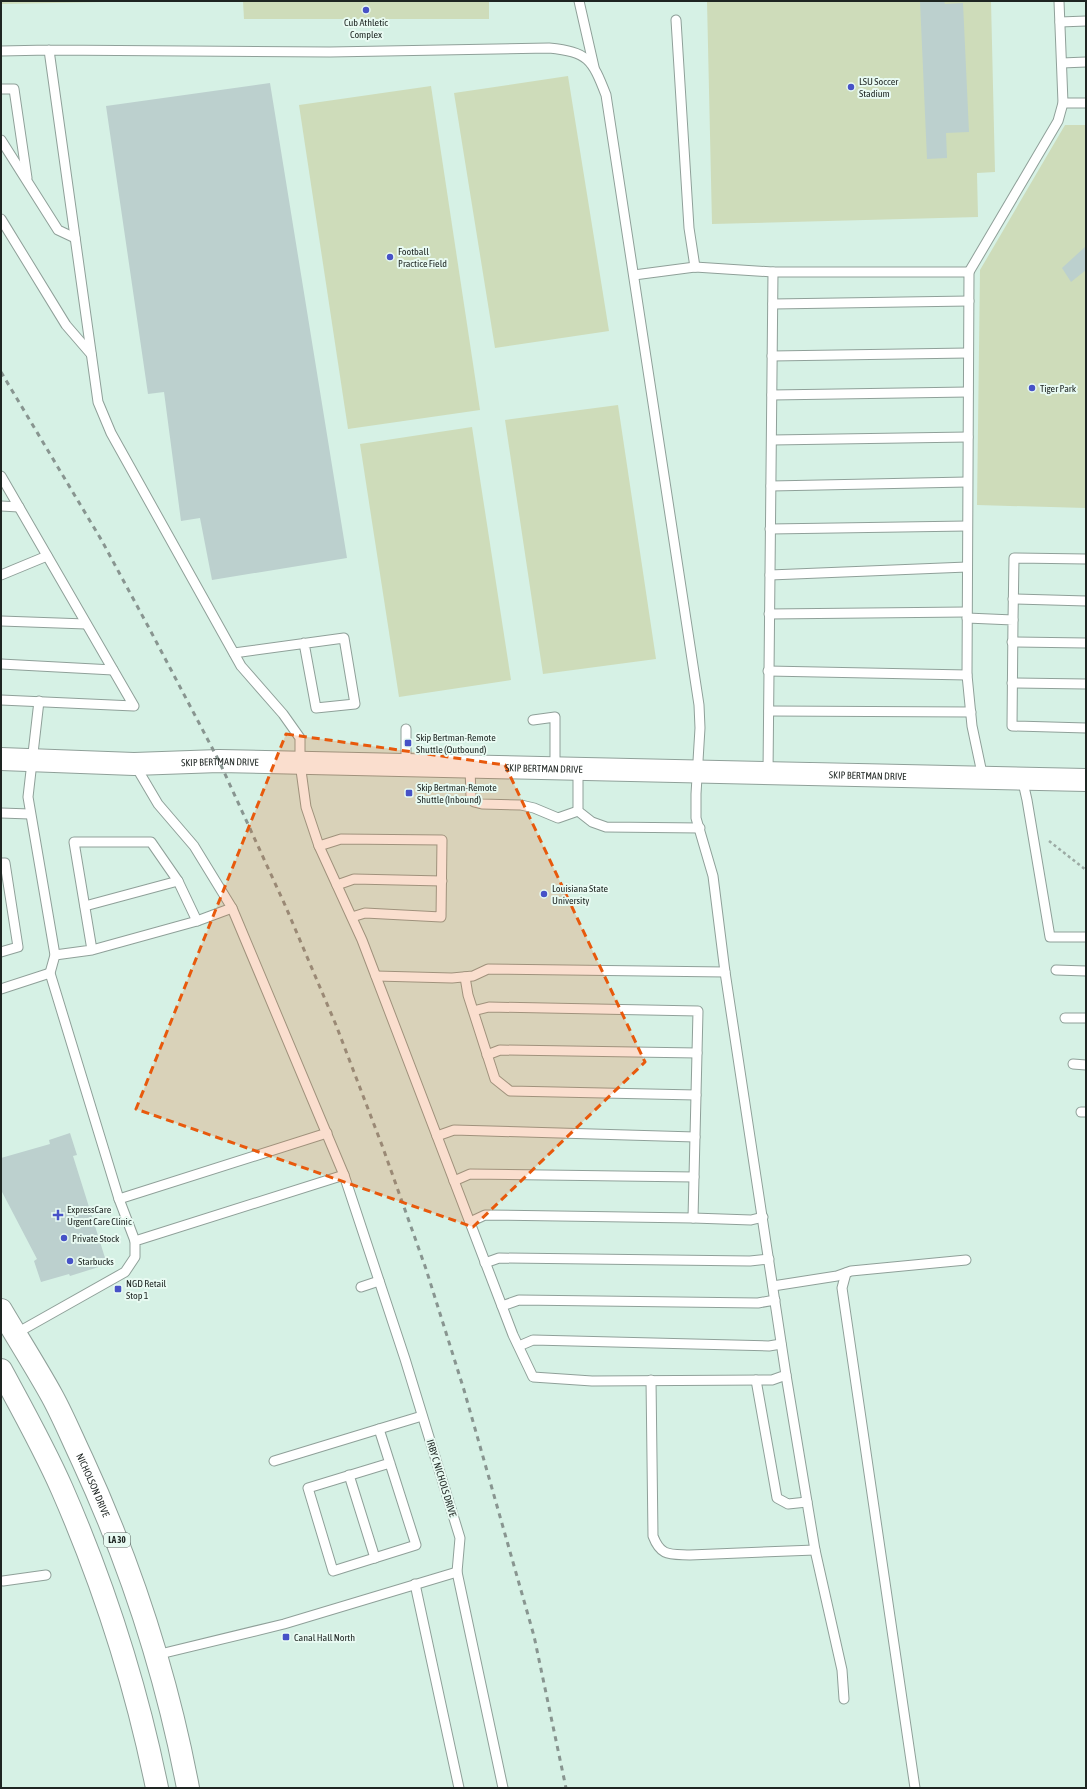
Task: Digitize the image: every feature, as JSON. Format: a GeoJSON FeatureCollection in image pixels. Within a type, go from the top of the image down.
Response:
{"type":"FeatureCollection","features":[{"type":"Feature","properties":{"kind":"main road","name":"SKIP BERTMAN DRIVE"},"geometry":{"type":"LineString","coordinates":[[1,759],[134,764],[219,761],[1086,780]]}},
{"type":"Feature","properties":{"kind":"main road","name":"NICHOLSON DRIVE"},"geometry":{"type":"LineString","coordinates":[[1,1310],[52,1397],[80,1455],[125,1559],[170,1700],[188,1788]]}},
{"type":"Feature","properties":{"kind":"main road"},"geometry":{"type":"LineString","coordinates":[[1,1370],[16,1407],[62,1489],[94,1569],[130,1676],[156,1788]]}},
{"type":"Feature","properties":{"kind":"main road"},"geometry":{"type":"LineString","coordinates":[[16,1407],[37,1403],[43,1406],[64,1446],[80,1455]]}},
{"type":"Feature","properties":{"kind":"main road"},"geometry":{"type":"LineString","coordinates":[[94,1569],[118,1610],[134,1652],[145,1658],[156,1655]]}},
{"type":"Feature","properties":{"kind":"lane"},"geometry":{"type":"LineString","coordinates":[[579,1],[594,66],[606,95],[698,705],[700,728],[696,818],[713,876],[725,972],[781,1344],[815,1550],[842,1670],[844,1699]]}},
{"type":"Feature","properties":{"kind":"lane"},"geometry":{"type":"LineString","coordinates":[[983,778],[971,712],[967,675],[966,615],[969,272],[1058,121],[1064,103],[1059,1]]}},
{"type":"Feature","properties":{"kind":"lane"},"geometry":{"type":"LineString","coordinates":[[676,20],[690,228],[695,267]]}},
{"type":"Feature","properties":{"kind":"lane"},"geometry":{"type":"LineString","coordinates":[[1060,22],[1086,21]]}},
{"type":"Feature","properties":{"kind":"lane"},"geometry":{"type":"LineString","coordinates":[[1,51],[330,52],[548,48],[569,50],[577,53],[594,66]]}},
{"type":"Feature","properties":{"kind":"lane"},"geometry":{"type":"LineString","coordinates":[[49,50],[98,402],[111,433],[241,666],[283,714],[300,738],[300,763],[306,807],[319,846],[352,917],[376,976],[485,1263],[533,1377],[592,1381],[772,1380],[786,1375]]}},
{"type":"Feature","properties":{"kind":"lane"},"geometry":{"type":"LineString","coordinates":[[1062,63],[1086,62]]}},
{"type":"Feature","properties":{"kind":"lane"},"geometry":{"type":"LineString","coordinates":[[1,89],[14,89],[28,182]]}},
{"type":"Feature","properties":{"kind":"lane"},"geometry":{"type":"LineString","coordinates":[[1064,103],[1086,103]]}},
{"type":"Feature","properties":{"kind":"lane"},"geometry":{"type":"LineString","coordinates":[[1,140],[58,230],[75,238]]}},
{"type":"Feature","properties":{"kind":"lane"},"geometry":{"type":"LineString","coordinates":[[1,220],[66,325],[91,354]]}},
{"type":"Feature","properties":{"kind":"lane"},"geometry":{"type":"LineString","coordinates":[[634,276],[695,267],[773,272],[969,272]]}},
{"type":"Feature","properties":{"kind":"lane"},"geometry":{"type":"LineString","coordinates":[[768,773],[773,272]]}},
{"type":"Feature","properties":{"kind":"lane"},"geometry":{"type":"LineString","coordinates":[[773,304],[969,301]]}},
{"type":"Feature","properties":{"kind":"lane"},"geometry":{"type":"LineString","coordinates":[[772,356],[968,352]]}},
{"type":"Feature","properties":{"kind":"lane"},"geometry":{"type":"LineString","coordinates":[[772,395],[968,392]]}},
{"type":"Feature","properties":{"kind":"lane"},"geometry":{"type":"LineString","coordinates":[[772,440],[968,437]]}},
{"type":"Feature","properties":{"kind":"lane"},"geometry":{"type":"LineString","coordinates":[[1,476],[134,706],[1,700]]}},
{"type":"Feature","properties":{"kind":"lane"},"geometry":{"type":"LineString","coordinates":[[771,486],[968,482]]}},
{"type":"Feature","properties":{"kind":"lane"},"geometry":{"type":"LineString","coordinates":[[1,506],[19,507]]}},
{"type":"Feature","properties":{"kind":"lane"},"geometry":{"type":"LineString","coordinates":[[770,529],[967,526]]}},
{"type":"Feature","properties":{"kind":"lane"},"geometry":{"type":"LineString","coordinates":[[1,575],[47,556]]}},
{"type":"Feature","properties":{"kind":"lane"},"geometry":{"type":"LineString","coordinates":[[1086,559],[1014,558],[1012,642],[1012,726],[1086,728]]}},
{"type":"Feature","properties":{"kind":"lane"},"geometry":{"type":"LineString","coordinates":[[770,576],[967,567]]}},
{"type":"Feature","properties":{"kind":"lane"},"geometry":{"type":"LineString","coordinates":[[1013,599],[1086,601]]}},
{"type":"Feature","properties":{"kind":"lane"},"geometry":{"type":"LineString","coordinates":[[769,614],[966,615],[1013,620]]}},
{"type":"Feature","properties":{"kind":"lane"},"geometry":{"type":"LineString","coordinates":[[1,621],[86,624]]}},
{"type":"Feature","properties":{"kind":"lane"},"geometry":{"type":"LineString","coordinates":[[234,653],[304,643],[344,638],[355,704],[316,708],[304,643]]}},
{"type":"Feature","properties":{"kind":"lane"},"geometry":{"type":"LineString","coordinates":[[1012,642],[1086,643]]}},
{"type":"Feature","properties":{"kind":"lane"},"geometry":{"type":"LineString","coordinates":[[1,664],[112,670]]}},
{"type":"Feature","properties":{"kind":"lane"},"geometry":{"type":"LineString","coordinates":[[768,671],[967,675]]}},
{"type":"Feature","properties":{"kind":"lane"},"geometry":{"type":"LineString","coordinates":[[1012,683],[1086,684]]}},
{"type":"Feature","properties":{"kind":"lane"},"geometry":{"type":"LineString","coordinates":[[15,1334],[125,1272],[135,1256],[135,1241],[119,1199],[50,973],[55,956],[28,797],[39,701]]}},
{"type":"Feature","properties":{"kind":"lane"},"geometry":{"type":"LineString","coordinates":[[769,711],[971,712]]}},
{"type":"Feature","properties":{"kind":"lane"},"geometry":{"type":"LineString","coordinates":[[533,720],[555,717],[555,768]]}},
{"type":"Feature","properties":{"kind":"lane"},"geometry":{"type":"LineString","coordinates":[[406,729],[406,766]]}},
{"type":"Feature","properties":{"kind":"lane","name":"IRBY C NICHOLS DRIVE"},"geometry":{"type":"LineString","coordinates":[[134,764],[158,804],[194,846],[232,908],[344,1176],[379,1281],[460,1538],[457,1572],[503,1788]]}},
{"type":"Feature","properties":{"kind":"lane"},"geometry":{"type":"LineString","coordinates":[[470,767],[471,798],[474,802],[482,804],[521,805],[534,808],[558,818],[578,812]]}},
{"type":"Feature","properties":{"kind":"lane"},"geometry":{"type":"LineString","coordinates":[[578,769],[578,812]]}},
{"type":"Feature","properties":{"kind":"lane"},"geometry":{"type":"LineString","coordinates":[[1022,778],[1050,937],[1086,937]]}},
{"type":"Feature","properties":{"kind":"lane"},"geometry":{"type":"LineString","coordinates":[[578,812],[592,822],[606,827],[700,828]]}},
{"type":"Feature","properties":{"kind":"lane"},"geometry":{"type":"LineString","coordinates":[[1,813],[30,814]]}},
{"type":"Feature","properties":{"kind":"lane"},"geometry":{"type":"LineString","coordinates":[[319,846],[341,840],[442,840],[441,917],[365,913],[352,917]]}},
{"type":"Feature","properties":{"kind":"lane"},"geometry":{"type":"LineString","coordinates":[[92,950],[74,842],[152,842],[178,881],[197,922]]}},
{"type":"Feature","properties":{"kind":"lane"},"geometry":{"type":"LineString","coordinates":[[1,863],[5,863],[18,947],[1,952]]}},
{"type":"Feature","properties":{"kind":"lane"},"geometry":{"type":"LineString","coordinates":[[337,885],[354,879],[442,881]]}},
{"type":"Feature","properties":{"kind":"lane"},"geometry":{"type":"LineString","coordinates":[[85,906],[178,881]]}},
{"type":"Feature","properties":{"kind":"lane"},"geometry":{"type":"LineString","coordinates":[[55,956],[92,950],[197,922],[232,908]]}},
{"type":"Feature","properties":{"kind":"lane"},"geometry":{"type":"LineString","coordinates":[[376,976],[465,977],[473,976],[488,969],[725,972]]}},
{"type":"Feature","properties":{"kind":"lane"},"geometry":{"type":"LineString","coordinates":[[1056,970],[1086,971]]}},
{"type":"Feature","properties":{"kind":"lane"},"geometry":{"type":"LineString","coordinates":[[1,989],[50,973]]}},
{"type":"Feature","properties":{"kind":"lane"},"geometry":{"type":"LineString","coordinates":[[465,977],[473,1011],[495,1080],[510,1091],[696,1095]]}},
{"type":"Feature","properties":{"kind":"lane"},"geometry":{"type":"LineString","coordinates":[[473,1011],[489,1007],[698,1011],[693,1218]]}},
{"type":"Feature","properties":{"kind":"lane"},"geometry":{"type":"LineString","coordinates":[[1064,1018],[1086,1018]]}},
{"type":"Feature","properties":{"kind":"lane"},"geometry":{"type":"LineString","coordinates":[[487,1055],[500,1050],[697,1053]]}},
{"type":"Feature","properties":{"kind":"lane"},"geometry":{"type":"LineString","coordinates":[[1073,1064],[1086,1065]]}},
{"type":"Feature","properties":{"kind":"lane"},"geometry":{"type":"LineString","coordinates":[[437,1136],[454,1130],[695,1137]]}},
{"type":"Feature","properties":{"kind":"lane"},"geometry":{"type":"LineString","coordinates":[[119,1199],[327,1133]]}},
{"type":"Feature","properties":{"kind":"lane"},"geometry":{"type":"LineString","coordinates":[[454,1181],[470,1174],[694,1177]]}},
{"type":"Feature","properties":{"kind":"lane"},"geometry":{"type":"LineString","coordinates":[[135,1241],[344,1176]]}},
{"type":"Feature","properties":{"kind":"lane"},"geometry":{"type":"LineString","coordinates":[[470,1222],[485,1215],[751,1220],[763,1217]]}},
{"type":"Feature","properties":{"kind":"lane"},"geometry":{"type":"LineString","coordinates":[[485,1263],[499,1258],[750,1261],[769,1259]]}},
{"type":"Feature","properties":{"kind":"lane"},"geometry":{"type":"LineString","coordinates":[[773,1286],[846,1273],[966,1260]]}},
{"type":"Feature","properties":{"kind":"lane"},"geometry":{"type":"LineString","coordinates":[[846,1273],[842,1288],[915,1788]]}},
{"type":"Feature","properties":{"kind":"lane"},"geometry":{"type":"LineString","coordinates":[[361,1287],[379,1281]]}},
{"type":"Feature","properties":{"kind":"lane"},"geometry":{"type":"LineString","coordinates":[[502,1306],[519,1300],[758,1303],[775,1300]]}},
{"type":"Feature","properties":{"kind":"lane"},"geometry":{"type":"LineString","coordinates":[[519,1346],[534,1340],[769,1346],[781,1344]]}},
{"type":"Feature","properties":{"kind":"lane"},"geometry":{"type":"LineString","coordinates":[[651,1380],[653,1536],[658,1548],[670,1554],[690,1555],[815,1550]]}},
{"type":"Feature","properties":{"kind":"lane"},"geometry":{"type":"LineString","coordinates":[[756,1380],[777,1498],[788,1504],[807,1502]]}},
{"type":"Feature","properties":{"kind":"lane"},"geometry":{"type":"LineString","coordinates":[[274,1461],[422,1416]]}},
{"type":"Feature","properties":{"kind":"lane"},"geometry":{"type":"LineString","coordinates":[[379,1429],[390,1463],[416,1545],[333,1570],[308,1488],[390,1463]]}},
{"type":"Feature","properties":{"kind":"lane"},"geometry":{"type":"LineString","coordinates":[[348,1475],[375,1558]]}},
{"type":"Feature","properties":{"kind":"lane"},"geometry":{"type":"LineString","coordinates":[[156,1655],[179,1648],[284,1624],[457,1572]]}},
{"type":"Feature","properties":{"kind":"lane"},"geometry":{"type":"LineString","coordinates":[[3,1581],[46,1575]]}},
{"type":"Feature","properties":{"kind":"lane"},"geometry":{"type":"LineString","coordinates":[[415,1584],[459,1788]]}},
{"type":"Feature","properties":{"kind":"path"},"geometry":{"type":"LineString","coordinates":[[1049,841],[1086,870]]}},
{"type":"Feature","properties":{"kind":"highlighted area"},"geometry":{"type":"Polygon","coordinates":[[[286,734],[505,765],[645,1062],[473,1227],[136,1109],[286,734]]]}},
{"type":"Feature","properties":{"kind":"shaded area","name":"Louisiana State University"},"geometry":{"type":"Polygon","coordinates":[[[1,1],[1086,1],[1086,1788],[1,1788],[1,1]]]}},
{"type":"Feature","properties":{"kind":"shaded area"},"geometry":{"type":"Polygon","coordinates":[[[1,1],[157,1],[1,4],[1,1]]]}},
{"type":"Feature","properties":{"kind":"shaded area","name":"Cub Athletic Complex"},"geometry":{"type":"Polygon","coordinates":[[[243,1],[489,1],[489,19],[244,19],[243,1]]]}},
{"type":"Feature","properties":{"kind":"shaded area","name":"LSU Soccer Stadium"},"geometry":{"type":"Polygon","coordinates":[[[707,1],[991,1],[995,172],[977,173],[978,217],[712,224],[707,1]]]}},
{"type":"Feature","properties":{"kind":"shaded area"},"geometry":{"type":"Polygon","coordinates":[[[568,76],[609,331],[495,348],[454,93],[568,76]]]}},
{"type":"Feature","properties":{"kind":"shaded area","name":"Football Practice Field"},"geometry":{"type":"Polygon","coordinates":[[[431,86],[480,410],[348,429],[299,105],[431,86]]]}},
{"type":"Feature","properties":{"kind":"shaded area","name":"Tiger Park"},"geometry":{"type":"Polygon","coordinates":[[[1065,125],[1086,125],[1086,508],[977,505],[980,270],[1065,125]]]}},
{"type":"Feature","properties":{"kind":"shaded area"},"geometry":{"type":"Polygon","coordinates":[[[618,405],[656,659],[543,674],[505,420],[618,405]]]}},
{"type":"Feature","properties":{"kind":"shaded area"},"geometry":{"type":"Polygon","coordinates":[[[472,427],[511,680],[399,697],[360,444],[472,427]]]}},
{"type":"Feature","properties":{"kind":"building"},"geometry":{"type":"Polygon","coordinates":[[[920,1],[944,1],[945,4],[963,3],[969,132],[946,133],[947,158],[927,159],[920,1]]]}},
{"type":"Feature","properties":{"kind":"building"},"geometry":{"type":"Polygon","coordinates":[[[270,83],[347,558],[212,580],[200,518],[181,521],[164,392],[148,394],[106,106],[270,83]]]}},
{"type":"Feature","properties":{"kind":"building"},"geometry":{"type":"Polygon","coordinates":[[[1086,246],[1086,270],[1071,282],[1062,268],[1086,246]]]}},
{"type":"Feature","properties":{"kind":"building"},"geometry":{"type":"Polygon","coordinates":[[[70,1133],[77,1155],[73,1156],[106,1261],[105,1265],[70,1276],[69,1274],[41,1282],[34,1261],[37,1259],[1,1190],[1,1158],[50,1144],[49,1140],[70,1133]]]}},
{"type":"Feature","properties":{"kind":"railway"},"geometry":{"type":"LineString","coordinates":[[1,372],[102,541],[219,761],[285,905],[336,1025],[383,1148],[426,1269],[464,1390],[534,1636],[566,1788]]}},
{"type":"Feature","properties":{"kind":"place","name":"Cub Athletic Complex"},"geometry":{"type":"Point","coordinates":[366,10]}},
{"type":"Feature","properties":{"kind":"place","name":"LSU Soccer Stadium"},"geometry":{"type":"Point","coordinates":[851,87]}},
{"type":"Feature","properties":{"kind":"place","name":"Football Practice Field"},"geometry":{"type":"Point","coordinates":[390,257]}},
{"type":"Feature","properties":{"kind":"place","name":"Tiger Park"},"geometry":{"type":"Point","coordinates":[1032,388]}},
{"type":"Feature","properties":{"kind":"place","name":"Skip Bertman-Remote Shuttle (Outbound)"},"geometry":{"type":"Point","coordinates":[408,743]}},
{"type":"Feature","properties":{"kind":"place","name":"Skip Bertman-Remote Shuttle (Inbound)"},"geometry":{"type":"Point","coordinates":[409,793]}},
{"type":"Feature","properties":{"kind":"place","name":"Louisiana State University"},"geometry":{"type":"Point","coordinates":[544,894]}},
{"type":"Feature","properties":{"kind":"place","name":"ExpressCare Urgent Care Clinic"},"geometry":{"type":"Point","coordinates":[58,1215]}},
{"type":"Feature","properties":{"kind":"place","name":"Private Stock"},"geometry":{"type":"Point","coordinates":[64,1238]}},
{"type":"Feature","properties":{"kind":"place","name":"Starbucks"},"geometry":{"type":"Point","coordinates":[70,1261]}},
{"type":"Feature","properties":{"kind":"place","name":"NGD Retail Stop 1"},"geometry":{"type":"Point","coordinates":[118,1289]}},
{"type":"Feature","properties":{"kind":"place","name":"Canal Hall North"},"geometry":{"type":"Point","coordinates":[286,1637]}}]}
